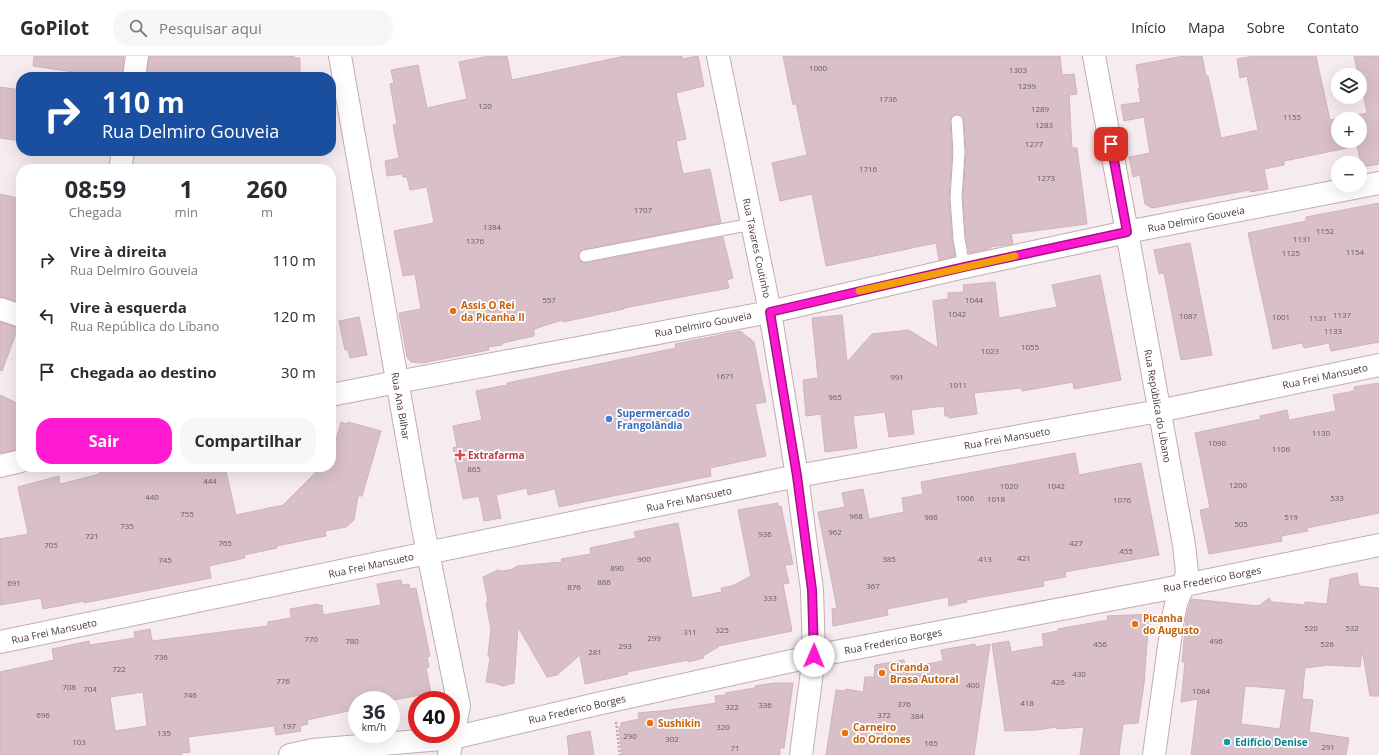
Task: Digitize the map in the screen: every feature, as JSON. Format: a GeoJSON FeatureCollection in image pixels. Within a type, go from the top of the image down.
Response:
{"type":"FeatureCollection","features":[{"type":"Feature","properties":{"kind":"street"},"geometry":{"type":"LineString","coordinates":[[134,72],[136,56]]}},
{"type":"Feature","properties":{"kind":"street","name":"Rua Ana Bilhar"},"geometry":{"type":"LineString","coordinates":[[340,56],[428,553],[459,706],[451,746]]}},
{"type":"Feature","properties":{"kind":"street","name":"Rua Tavares Coutinho"},"geometry":{"type":"LineString","coordinates":[[718,56],[770,312],[797,476],[812,590],[814,656],[801,755]]}},
{"type":"Feature","properties":{"kind":"street","name":"Rua República do Líbano"},"geometry":{"type":"LineString","coordinates":[[1094,56],[1184,545],[1187,572],[1184,585],[1177,600],[1173,618],[1154,755]]}},
{"type":"Feature","properties":{"kind":"street","name":"Rua Delmiro Gouveia"},"geometry":{"type":"LineString","coordinates":[[336,395],[397,382],[770,312],[964,267],[1127,232],[1379,183]]}},
{"type":"Feature","properties":{"kind":"street"},"geometry":{"type":"LineString","coordinates":[[0,309],[16,314]]}},
{"type":"Feature","properties":{"kind":"street","name":"Rua Frei Mansueto"},"geometry":{"type":"LineString","coordinates":[[0,642],[797,476],[1159,411],[1379,364]]}},
{"type":"Feature","properties":{"kind":"street"},"geometry":{"type":"LineString","coordinates":[[0,466],[16,462]]}},
{"type":"Feature","properties":{"kind":"street","name":"Rua Frederico Borges"},"geometry":{"type":"LineString","coordinates":[[290,755],[313,750],[451,746],[589,705],[814,656],[1184,585],[1379,545]]}},
{"type":"Feature","properties":{"kind":"lane"},"geometry":{"type":"LineString","coordinates":[[957,121],[959,152],[956,198],[964,267]]}},
{"type":"Feature","properties":{"kind":"lane"},"geometry":{"type":"LineString","coordinates":[[585,256],[752,224]]}},
{"type":"Feature","properties":{"kind":"path"},"geometry":{"type":"LineString","coordinates":[[616,721],[620,755]]}},
{"type":"Feature","properties":{"kind":"building"},"geometry":{"type":"Polygon","coordinates":[[[34,56],[124,56],[122,72],[73,72],[33,66],[34,56]]]}},
{"type":"Feature","properties":{"kind":"building"},"geometry":{"type":"Polygon","coordinates":[[[149,56],[294,56],[295,58],[300,58],[300,72],[147,72],[149,56]]]}},
{"type":"Feature","properties":{"kind":"building"},"geometry":{"type":"Polygon","coordinates":[[[488,56],[507,56],[512,80],[625,56],[682,56],[682,59],[698,56],[704,86],[676,93],[686,139],[676,141],[683,174],[710,169],[721,223],[584,249],[580,251],[578,257],[580,261],[586,263],[723,237],[733,278],[727,280],[729,288],[624,308],[563,322],[562,320],[534,329],[534,336],[502,343],[502,345],[488,347],[489,350],[422,363],[411,362],[407,357],[399,313],[421,309],[415,274],[403,276],[394,231],[434,223],[427,187],[410,190],[407,177],[403,177],[402,174],[387,176],[385,161],[399,158],[393,125],[397,124],[390,84],[394,83],[391,70],[418,65],[427,108],[467,99],[459,62],[488,56]]]}},
{"type":"Feature","properties":{"kind":"building"},"geometry":{"type":"Polygon","coordinates":[[[783,56],[1060,56],[1062,75],[1074,74],[1077,94],[1069,95],[1072,148],[1077,148],[1087,224],[1011,234],[1013,244],[990,247],[991,248],[969,253],[966,238],[963,198],[966,152],[964,121],[960,115],[956,114],[953,115],[950,121],[952,152],[949,198],[952,240],[955,256],[939,260],[936,243],[826,266],[812,194],[780,201],[772,163],[807,155],[796,103],[793,105],[783,56]]]}},
{"type":"Feature","properties":{"kind":"building"},"geometry":{"type":"Polygon","coordinates":[[[1184,56],[1202,56],[1206,76],[1208,76],[1221,138],[1258,130],[1247,76],[1240,78],[1237,59],[1254,56],[1316,56],[1331,120],[1331,148],[1347,148],[1284,161],[1284,165],[1264,169],[1268,189],[1250,192],[1250,190],[1152,208],[1145,204],[1140,175],[1133,177],[1129,157],[1150,153],[1144,117],[1124,121],[1121,105],[1141,102],[1138,89],[1140,89],[1136,65],[1184,56]]]}},
{"type":"Feature","properties":{"kind":"building"},"geometry":{"type":"Polygon","coordinates":[[[1354,56],[1379,56],[1379,164],[1367,166],[1367,156],[1359,156],[1357,148],[1367,148],[1367,112],[1365,104],[1367,104],[1367,68],[1357,68],[1354,56]]]}},
{"type":"Feature","properties":{"kind":"building"},"geometry":{"type":"Polygon","coordinates":[[[0,87],[16,89],[16,140],[0,138],[0,87]]]}},
{"type":"Feature","properties":{"kind":"building"},"geometry":{"type":"Polygon","coordinates":[[[0,194],[16,198],[16,302],[0,297],[0,194]]]}},
{"type":"Feature","properties":{"kind":"building"},"geometry":{"type":"Polygon","coordinates":[[[1379,203],[1379,342],[1331,351],[1329,343],[1304,348],[1302,343],[1273,349],[1248,233],[1306,221],[1306,217],[1379,203]]]}},
{"type":"Feature","properties":{"kind":"building"},"geometry":{"type":"Polygon","coordinates":[[[1190,243],[1212,355],[1181,360],[1164,273],[1159,274],[1154,250],[1190,243]]]}},
{"type":"Feature","properties":{"kind":"building"},"geometry":{"type":"Polygon","coordinates":[[[1100,275],[1121,380],[1074,389],[1073,382],[1022,391],[1022,388],[974,393],[977,414],[949,418],[949,416],[945,416],[944,406],[911,410],[914,434],[889,437],[885,412],[853,416],[857,448],[825,452],[821,414],[806,416],[803,380],[818,378],[812,318],[842,315],[847,362],[872,334],[909,330],[938,348],[933,301],[948,299],[948,293],[964,292],[963,285],[995,282],[999,318],[1057,307],[1052,285],[1100,275]]]}},
{"type":"Feature","properties":{"kind":"building"},"geometry":{"type":"Polygon","coordinates":[[[359,317],[367,355],[350,358],[348,350],[345,350],[339,321],[359,317]]]}},
{"type":"Feature","properties":{"kind":"building"},"geometry":{"type":"Polygon","coordinates":[[[0,322],[16,327],[16,333],[2,371],[0,370],[0,322]]]}},
{"type":"Feature","properties":{"kind":"building"},"geometry":{"type":"Polygon","coordinates":[[[740,331],[754,342],[766,402],[755,404],[766,456],[710,468],[711,476],[559,507],[555,489],[528,495],[527,488],[496,495],[501,518],[484,521],[479,496],[463,499],[453,448],[457,447],[453,426],[482,420],[476,391],[507,385],[507,383],[676,348],[675,344],[740,331]]]}},
{"type":"Feature","properties":{"kind":"building"},"geometry":{"type":"Polygon","coordinates":[[[1379,383],[1379,513],[1307,528],[1308,531],[1281,536],[1282,541],[1209,554],[1200,510],[1210,508],[1195,433],[1261,419],[1260,416],[1287,410],[1289,420],[1336,411],[1333,395],[1354,391],[1354,387],[1379,383]]]}},
{"type":"Feature","properties":{"kind":"building"},"geometry":{"type":"Polygon","coordinates":[[[0,395],[16,403],[16,450],[0,453],[0,395]]]}},
{"type":"Feature","properties":{"kind":"building"},"geometry":{"type":"Polygon","coordinates":[[[341,422],[347,424],[348,422],[381,431],[362,496],[358,496],[354,520],[346,527],[325,531],[326,536],[276,546],[277,548],[244,555],[245,558],[209,566],[211,578],[84,603],[84,601],[43,609],[41,598],[0,605],[0,539],[28,534],[18,487],[59,476],[60,484],[100,474],[99,472],[226,472],[236,515],[283,505],[316,472],[336,472],[336,440],[341,422]]]}},
{"type":"Feature","properties":{"kind":"building"},"geometry":{"type":"Polygon","coordinates":[[[1075,453],[1079,475],[1141,463],[1159,555],[1065,572],[1066,577],[1043,581],[1044,586],[966,600],[967,602],[949,606],[948,597],[887,609],[888,615],[833,626],[832,609],[837,608],[818,512],[845,507],[842,493],[863,489],[869,519],[904,512],[902,498],[923,494],[921,482],[1075,453]]]}},
{"type":"Feature","properties":{"kind":"building"},"geometry":{"type":"Polygon","coordinates":[[[778,503],[778,507],[781,506],[793,564],[785,565],[789,583],[783,584],[792,631],[718,646],[703,656],[704,658],[627,672],[628,674],[585,684],[580,655],[557,675],[547,677],[518,627],[514,683],[503,686],[486,682],[490,659],[488,655],[491,629],[486,603],[488,601],[483,577],[498,570],[503,571],[513,569],[517,566],[562,562],[561,559],[591,554],[590,548],[636,538],[634,532],[678,523],[692,598],[722,592],[721,588],[732,586],[751,576],[738,510],[778,503]]]}},
{"type":"Feature","properties":{"kind":"building"},"geometry":{"type":"Polygon","coordinates":[[[1357,573],[1359,586],[1379,588],[1379,696],[1370,696],[1362,649],[1360,667],[1328,665],[1305,668],[1302,699],[1313,700],[1309,732],[1349,738],[1346,755],[1191,755],[1198,699],[1181,702],[1185,662],[1182,662],[1186,618],[1191,599],[1259,606],[1269,598],[1272,602],[1305,605],[1305,602],[1327,604],[1330,579],[1357,573]],[[1245,686],[1241,724],[1280,729],[1286,689],[1245,686]]]}},
{"type":"Feature","properties":{"kind":"building"},"geometry":{"type":"Polygon","coordinates":[[[401,580],[402,585],[409,584],[410,589],[416,588],[430,656],[427,657],[429,667],[426,668],[431,691],[408,691],[408,697],[400,699],[400,691],[348,691],[348,711],[307,720],[308,724],[300,726],[301,731],[276,735],[274,726],[188,737],[190,752],[182,753],[182,755],[0,755],[0,672],[54,660],[52,649],[89,641],[90,645],[135,638],[134,632],[150,629],[152,641],[268,626],[268,622],[291,618],[290,609],[318,604],[318,606],[322,605],[323,615],[381,605],[377,584],[401,580]],[[143,692],[110,697],[115,731],[147,726],[143,692]]]}},
{"type":"Feature","properties":{"kind":"building"},"geometry":{"type":"Polygon","coordinates":[[[1152,614],[1148,630],[1144,684],[1138,723],[1123,724],[1119,755],[1080,755],[1084,727],[1057,729],[1056,727],[1037,730],[1005,731],[992,644],[1009,641],[1011,652],[1044,646],[1042,634],[1058,631],[1058,629],[1108,620],[1107,616],[1152,614]]]}},
{"type":"Feature","properties":{"kind":"building"},"geometry":{"type":"Polygon","coordinates":[[[975,644],[975,647],[990,644],[974,755],[826,755],[836,690],[845,691],[846,689],[863,692],[865,677],[874,677],[875,665],[904,660],[905,668],[943,661],[941,650],[975,644]]]}},
{"type":"Feature","properties":{"kind":"building"},"geometry":{"type":"Polygon","coordinates":[[[774,683],[793,683],[784,748],[780,748],[780,755],[622,755],[619,727],[621,727],[621,723],[639,719],[638,713],[716,703],[715,696],[726,695],[725,693],[774,683]]]}},
{"type":"Feature","properties":{"kind":"building"},"geometry":{"type":"Polygon","coordinates":[[[590,731],[594,755],[569,755],[567,736],[590,731]]]}},
{"type":"Feature","properties":{"kind":"slow traffic"},"geometry":{"type":"LineString","coordinates":[[859,291],[1015,256]]}},
{"type":"Feature","properties":{"kind":"place","name":"Assis O Rei da Picanha II"},"geometry":{"type":"Point","coordinates":[453,311]}},
{"type":"Feature","properties":{"kind":"place","name":"Supermercado Frangolândia"},"geometry":{"type":"Point","coordinates":[609,419]}},
{"type":"Feature","properties":{"kind":"place","name":"Extrafarma"},"geometry":{"type":"Point","coordinates":[460,455]}},
{"type":"Feature","properties":{"kind":"place","name":"Picanha do Augusto"},"geometry":{"type":"Point","coordinates":[1135,624]}},
{"type":"Feature","properties":{"kind":"place","name":"Ciranda Brasa Autoral"},"geometry":{"type":"Point","coordinates":[882,673]}},
{"type":"Feature","properties":{"kind":"place","name":"Sushikin"},"geometry":{"type":"Point","coordinates":[650,723]}},
{"type":"Feature","properties":{"kind":"place","name":"Carneiro do Ordones"},"geometry":{"type":"Point","coordinates":[845,733]}},
{"type":"Feature","properties":{"kind":"place","name":"Edifício Denise"},"geometry":{"type":"Point","coordinates":[1227,742]}},
{"type":"Feature","properties":{"kind":"route"},"geometry":{"type":"LineString","coordinates":[[814,656],[812,590],[803,517],[770,312],[964,267],[1127,232],[1111,144]]}}]}
